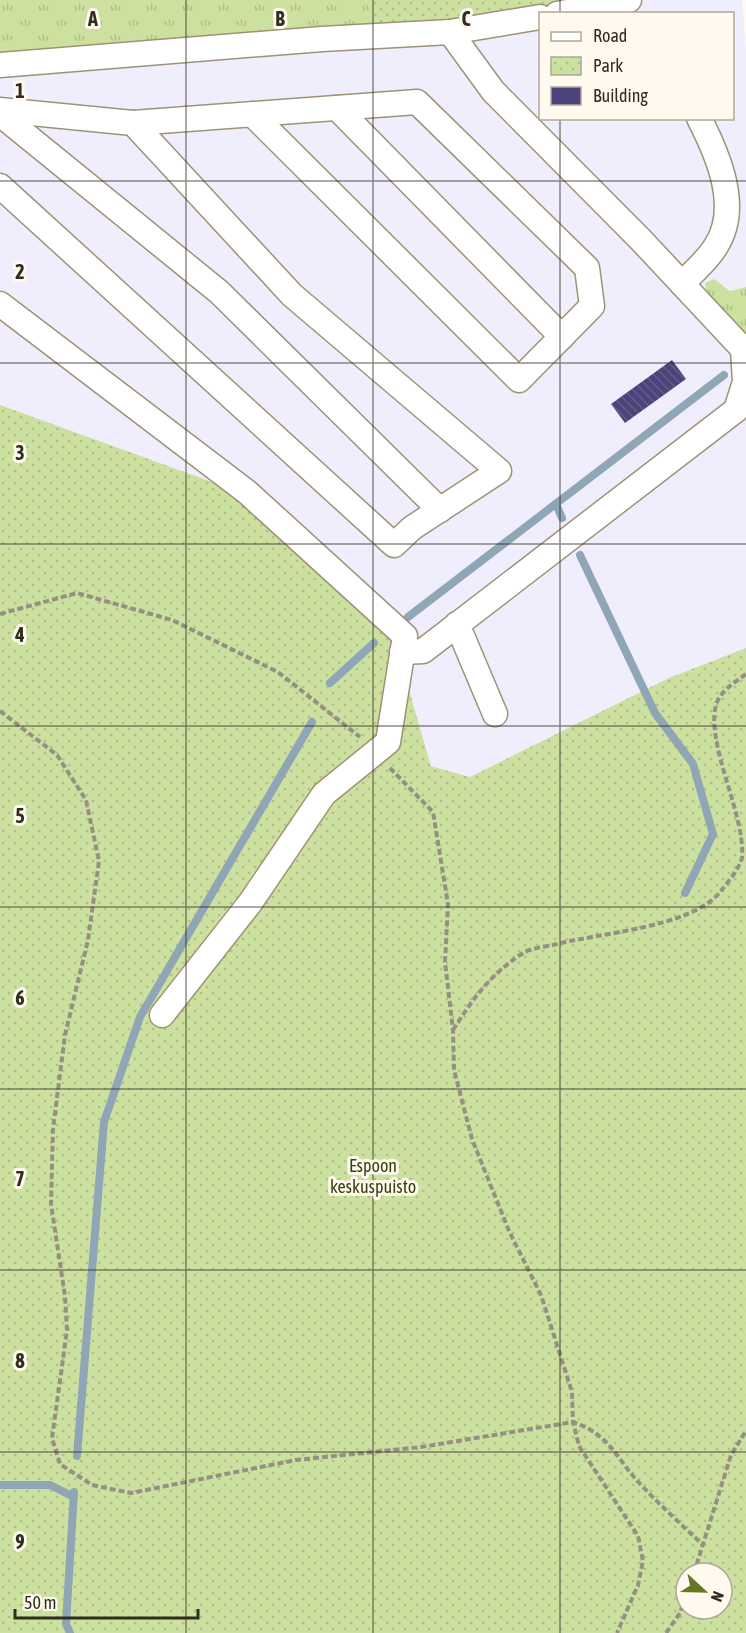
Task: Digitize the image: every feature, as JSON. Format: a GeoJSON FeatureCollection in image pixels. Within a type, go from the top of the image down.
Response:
{"type":"FeatureCollection","features":[{"type":"Feature","properties":{"kind":"street"},"geometry":{"type":"LineString","coordinates":[[567,12],[629,0]]}},
{"type":"Feature","properties":{"kind":"street"},"geometry":{"type":"LineString","coordinates":[[0,65],[450,32],[539,17]]}},
{"type":"Feature","properties":{"kind":"street"},"geometry":{"type":"LineString","coordinates":[[402,652],[423,651],[736,410],[745,382],[743,349],[493,91],[450,32]]}},
{"type":"Feature","properties":{"kind":"street"},"geometry":{"type":"LineString","coordinates":[[0,112],[133,123],[252,114],[417,102],[587,268],[592,306],[519,380],[252,114]]}},
{"type":"Feature","properties":{"kind":"street"},"geometry":{"type":"LineString","coordinates":[[337,108],[562,337]]}},
{"type":"Feature","properties":{"kind":"street"},"geometry":{"type":"LineString","coordinates":[[0,112],[219,292],[440,510]]}},
{"type":"Feature","properties":{"kind":"street"},"geometry":{"type":"LineString","coordinates":[[682,284],[717,245],[728,211],[718,156],[700,120]]}},
{"type":"Feature","properties":{"kind":"street"},"geometry":{"type":"LineString","coordinates":[[0,186],[394,545],[412,528],[499,471],[292,295],[133,123]]}},
{"type":"Feature","properties":{"kind":"street"},"geometry":{"type":"LineString","coordinates":[[0,304],[248,492],[405,636],[388,742],[324,794],[250,903],[162,1016]]}},
{"type":"Feature","properties":{"kind":"street"},"geometry":{"type":"LineString","coordinates":[[457,624],[495,714]]}},
{"type":"Feature","properties":{"kind":"path"},"geometry":{"type":"LineString","coordinates":[[0,614],[77,593],[172,620],[278,672],[359,736],[433,812],[448,904],[444,962],[453,1030],[454,1070],[472,1139],[509,1231],[542,1295],[572,1392],[573,1422],[579,1446],[638,1536],[643,1561],[638,1585],[617,1633]]}},
{"type":"Feature","properties":{"kind":"path"},"geometry":{"type":"LineString","coordinates":[[453,1030],[483,985],[525,952],[585,937],[642,928],[692,912],[718,895],[733,876],[741,858],[743,836],[714,724],[717,703],[729,685],[746,674]]}},
{"type":"Feature","properties":{"kind":"path"},"geometry":{"type":"LineString","coordinates":[[0,711],[57,755],[86,800],[99,861],[88,940],[65,1035],[53,1129],[51,1204],[65,1296],[67,1330],[52,1438],[60,1464],[92,1485],[130,1493],[296,1460],[421,1447],[573,1422],[590,1428],[603,1437],[641,1486],[703,1545]]}},
{"type":"Feature","properties":{"kind":"path"},"geometry":{"type":"LineString","coordinates":[[697,1561],[731,1455],[746,1431]]}},
{"type":"Feature","properties":{"kind":"shaded area"},"geometry":{"type":"Polygon","coordinates":[[[629,0],[742,0],[746,48],[746,287],[730,291],[722,284],[746,341],[746,656],[470,777],[431,766],[393,635],[237,491],[0,405],[0,53],[379,24],[539,17],[539,120],[734,120],[734,12],[563,12],[629,0]]]}},
{"type":"Feature","properties":{"kind":"green space"},"geometry":{"type":"Polygon","coordinates":[[[0,0],[365,0],[379,24],[0,53],[0,0]]]}},
{"type":"Feature","properties":{"kind":"green space"},"geometry":{"type":"Polygon","coordinates":[[[365,0],[629,0],[566,12],[539,12],[539,17],[379,24],[365,0]]]}},
{"type":"Feature","properties":{"kind":"green space"},"geometry":{"type":"Polygon","coordinates":[[[714,279],[730,291],[746,287],[746,341],[706,295],[705,283],[714,279]]]}},
{"type":"Feature","properties":{"kind":"green space","name":"Espoon keskuspuisto"},"geometry":{"type":"Polygon","coordinates":[[[0,405],[237,491],[393,635],[431,766],[470,777],[669,678],[746,648],[746,1633],[0,1633],[0,405]]]}},
{"type":"Feature","properties":{"kind":"building"},"geometry":{"type":"Polygon","coordinates":[[[672,360],[686,379],[625,423],[611,404],[672,360]]]}},
{"type":"Feature","properties":{"kind":"waterway"},"geometry":{"type":"LineString","coordinates":[[408,617],[724,375]]}},
{"type":"Feature","properties":{"kind":"waterway"},"geometry":{"type":"LineString","coordinates":[[556,504],[562,518]]}},
{"type":"Feature","properties":{"kind":"waterway"},"geometry":{"type":"LineString","coordinates":[[580,555],[655,713],[693,764],[713,834],[685,893]]}},
{"type":"Feature","properties":{"kind":"waterway"},"geometry":{"type":"LineString","coordinates":[[330,683],[374,643]]}},
{"type":"Feature","properties":{"kind":"waterway"},"geometry":{"type":"LineString","coordinates":[[77,1456],[104,1122],[140,1017],[312,722]]}},
{"type":"Feature","properties":{"kind":"waterway"},"geometry":{"type":"LineString","coordinates":[[0,1485],[50,1485],[74,1497]]}},
{"type":"Feature","properties":{"kind":"waterway"},"geometry":{"type":"LineString","coordinates":[[70,1633],[66,1624],[74,1492]]}}]}
